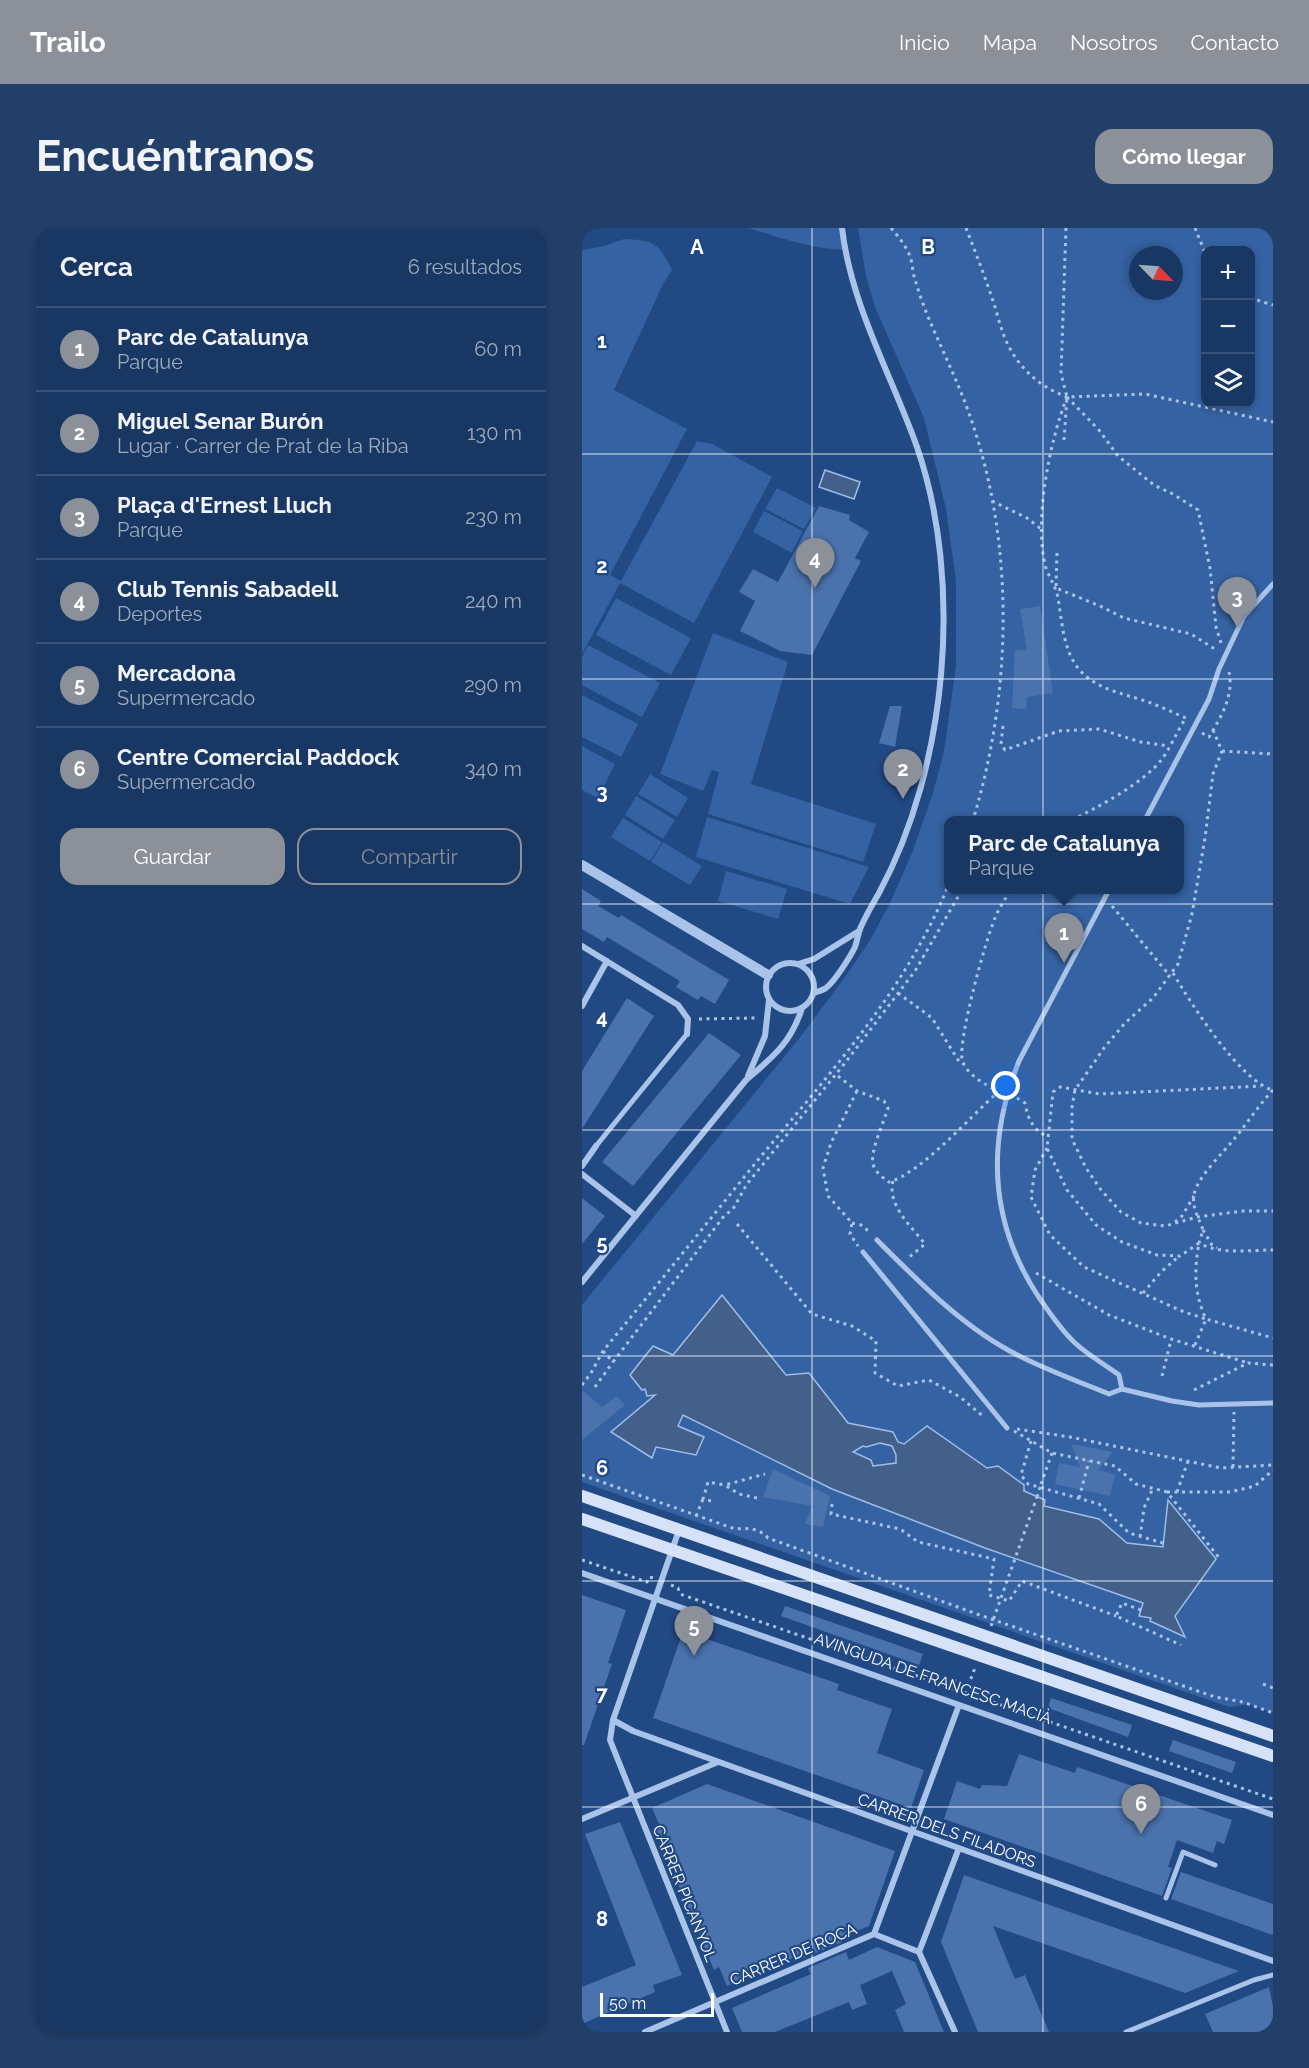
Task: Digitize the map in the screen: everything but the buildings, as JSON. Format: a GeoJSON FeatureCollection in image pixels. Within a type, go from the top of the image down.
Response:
{"type":"FeatureCollection","features":[{"type":"Feature","properties":{"kind":"main road"},"geometry":{"type":"LineString","coordinates":[[582,1496],[1273,1736]]}},
{"type":"Feature","properties":{"kind":"main road"},"geometry":{"type":"LineString","coordinates":[[582,1519],[1273,1756]]}},
{"type":"Feature","properties":{"kind":"street"},"geometry":{"type":"LineString","coordinates":[[814,993],[827,987],[855,946],[859,931],[889,873],[906,831],[921,784],[935,721],[941,680],[945,618],[938,543],[927,484],[902,406],[860,303],[842,228]]}},
{"type":"Feature","properties":{"kind":"street"},"geometry":{"type":"LineString","coordinates":[[1147,816],[1209,699],[1225,656],[1244,616],[1273,584]]}},
{"type":"Feature","properties":{"kind":"street"},"geometry":{"type":"LineString","coordinates":[[582,865],[768,975]]}},
{"type":"Feature","properties":{"kind":"street"},"geometry":{"type":"LineString","coordinates":[[1107,894],[1019,1061],[1007,1092],[997,1156],[998,1196],[1016,1258],[1025,1275],[1056,1322],[1075,1343],[1119,1375],[1122,1389]]}},
{"type":"Feature","properties":{"kind":"street"},"geometry":{"type":"LineString","coordinates":[[746,1080],[765,1036],[769,1000],[766,992],[768,975],[778,965],[798,964],[814,959],[859,931]]}},
{"type":"Feature","properties":{"kind":"street"},"geometry":{"type":"LineString","coordinates":[[582,946],[678,1005],[688,1019],[687,1034],[582,1166]]}},
{"type":"Feature","properties":{"kind":"street"},"geometry":{"type":"LineString","coordinates":[[582,1006],[607,961]]}},
{"type":"Feature","properties":{"kind":"street"},"geometry":{"type":"LineString","coordinates":[[769,1000],[780,1010],[795,1011],[811,999],[814,993],[813,980],[810,973],[798,964]]}},
{"type":"Feature","properties":{"kind":"street"},"geometry":{"type":"LineString","coordinates":[[582,1282],[746,1080],[774,1055],[796,1029],[802,1008]]}},
{"type":"Feature","properties":{"kind":"street"},"geometry":{"type":"LineString","coordinates":[[582,1174],[636,1216]]}},
{"type":"Feature","properties":{"kind":"street"},"geometry":{"type":"LineString","coordinates":[[877,1240],[943,1303],[1005,1349],[1109,1394],[1122,1389],[1199,1405],[1273,1403]]}},
{"type":"Feature","properties":{"kind":"street"},"geometry":{"type":"LineString","coordinates":[[863,1252],[1007,1428]]}},
{"type":"Feature","properties":{"kind":"street","name":"CARRER PICANYOL"},"geometry":{"type":"LineString","coordinates":[[679,1530],[614,1720],[610,1740],[726,2032]]}},
{"type":"Feature","properties":{"kind":"street","name":"AVINGUDA DE FRANCESC MACIÀ"},"geometry":{"type":"LineString","coordinates":[[582,1573],[1273,1815]]}},
{"type":"Feature","properties":{"kind":"street"},"geometry":{"type":"LineString","coordinates":[[874,1934],[959,1705]]}},
{"type":"Feature","properties":{"kind":"street","name":"CARRER DELS FILADORS"},"geometry":{"type":"LineString","coordinates":[[614,1720],[633,1731],[1273,1961]]}},
{"type":"Feature","properties":{"kind":"street"},"geometry":{"type":"LineString","coordinates":[[582,1820],[719,1762]]}},
{"type":"Feature","properties":{"kind":"street"},"geometry":{"type":"LineString","coordinates":[[955,2032],[919,1952],[959,1848]]}},
{"type":"Feature","properties":{"kind":"street"},"geometry":{"type":"LineString","coordinates":[[1166,1898],[1183,1852],[1215,1865]]}},
{"type":"Feature","properties":{"kind":"street","name":"CARRER DE ROCA"},"geometry":{"type":"LineString","coordinates":[[645,2032],[874,1934],[919,1952]]}},
{"type":"Feature","properties":{"kind":"street"},"geometry":{"type":"LineString","coordinates":[[1126,2032],[1254,1980],[1273,1975]]}},
{"type":"Feature","properties":{"kind":"path"},"geometry":{"type":"LineString","coordinates":[[891,228],[908,251],[925,308],[948,358],[972,421],[992,501],[1000,562],[1003,617],[1002,664],[993,743],[985,782],[974,816]]}},
{"type":"Feature","properties":{"kind":"path"},"geometry":{"type":"LineString","coordinates":[[966,228],[983,269],[1003,334],[1012,353],[1034,380],[1066,397],[1099,430],[1118,456],[1136,472],[1198,510],[1210,568],[1216,627],[1232,685],[1224,711],[1209,737]]}},
{"type":"Feature","properties":{"kind":"path"},"geometry":{"type":"LineString","coordinates":[[1064,440],[1066,397],[1061,374],[1066,228]]}},
{"type":"Feature","properties":{"kind":"path"},"geometry":{"type":"LineString","coordinates":[[1195,228],[1202,246]]}},
{"type":"Feature","properties":{"kind":"path"},"geometry":{"type":"LineString","coordinates":[[1255,299],[1273,304]]}},
{"type":"Feature","properties":{"kind":"path"},"geometry":{"type":"LineString","coordinates":[[1066,397],[1145,394],[1273,422]]}},
{"type":"Feature","properties":{"kind":"path"},"geometry":{"type":"LineString","coordinates":[[1066,397],[1058,420],[1043,501],[1041,529],[1046,568],[1056,588],[1124,618],[1191,634],[1225,656]]}},
{"type":"Feature","properties":{"kind":"path"},"geometry":{"type":"LineString","coordinates":[[992,501],[1027,518],[1041,529]]}},
{"type":"Feature","properties":{"kind":"path"},"geometry":{"type":"LineString","coordinates":[[1057,553],[1056,588],[1066,643],[1078,668],[1095,683],[1155,704],[1185,720],[1162,760],[1149,773],[1101,806],[1080,816]]}},
{"type":"Feature","properties":{"kind":"path"},"geometry":{"type":"LineString","coordinates":[[1003,726],[1001,744],[1005,750],[1059,731],[1099,729],[1141,742],[1170,746]]}},
{"type":"Feature","properties":{"kind":"path"},"geometry":{"type":"LineString","coordinates":[[1213,730],[1222,751],[1213,774],[1205,838],[1185,944],[1178,964],[1153,998],[1125,1023],[1088,1069],[1075,1090],[1072,1107],[1072,1139],[1101,1190],[1121,1212],[1141,1223],[1165,1226],[1197,1217],[1243,1211],[1273,1211]]}},
{"type":"Feature","properties":{"kind":"path"},"geometry":{"type":"LineString","coordinates":[[1222,751],[1273,754]]}},
{"type":"Feature","properties":{"kind":"path"},"geometry":{"type":"LineString","coordinates":[[582,1385],[603,1351],[845,1055],[898,982],[935,916],[945,894]]}},
{"type":"Feature","properties":{"kind":"path"},"geometry":{"type":"LineString","coordinates":[[595,1387],[724,1216],[733,1209],[747,1184],[915,971],[960,894]]}},
{"type":"Feature","properties":{"kind":"path"},"geometry":{"type":"LineString","coordinates":[[1007,1092],[999,1092],[970,1073],[962,1059],[965,1031],[984,954],[995,917],[1009,894]]}},
{"type":"Feature","properties":{"kind":"path"},"geometry":{"type":"LineString","coordinates":[[1104,900],[1171,974],[1226,1050],[1261,1086]]}},
{"type":"Feature","properties":{"kind":"path"},"geometry":{"type":"LineString","coordinates":[[898,993],[932,1018],[958,1060],[965,1065]]}},
{"type":"Feature","properties":{"kind":"path"},"geometry":{"type":"LineString","coordinates":[[688,1019],[768,1017]]}},
{"type":"Feature","properties":{"kind":"path"},"geometry":{"type":"LineString","coordinates":[[838,1076],[857,1091],[884,1101],[888,1108],[874,1149],[873,1164],[880,1176],[889,1182],[900,1179],[922,1163],[999,1092]]}},
{"type":"Feature","properties":{"kind":"path"},"geometry":{"type":"LineString","coordinates":[[1165,1226],[1182,1216],[1199,1183],[1251,1114],[1273,1090],[1261,1086],[1100,1094],[1060,1087],[1053,1092],[1047,1148],[1035,1170],[1031,1197],[1050,1235],[1084,1267],[1206,1319],[1273,1338]]}},
{"type":"Feature","properties":{"kind":"path"},"geometry":{"type":"LineString","coordinates":[[857,1091],[831,1143],[822,1168],[828,1197],[852,1223],[867,1228],[877,1240]]}},
{"type":"Feature","properties":{"kind":"path"},"geometry":{"type":"LineString","coordinates":[[1020,1099],[1026,1103],[1028,1117],[1033,1126],[1049,1137]]}},
{"type":"Feature","properties":{"kind":"path"},"geometry":{"type":"LineString","coordinates":[[1047,1148],[1067,1190],[1096,1225],[1122,1242],[1157,1255],[1180,1256]]}},
{"type":"Feature","properties":{"kind":"path"},"geometry":{"type":"LineString","coordinates":[[893,1181],[891,1192],[894,1203],[925,1244],[901,1264]]}},
{"type":"Feature","properties":{"kind":"path"},"geometry":{"type":"LineString","coordinates":[[1194,1194],[1197,1217],[1212,1245],[1219,1250]]}},
{"type":"Feature","properties":{"kind":"path"},"geometry":{"type":"LineString","coordinates":[[852,1223],[850,1234],[863,1252]]}},
{"type":"Feature","properties":{"kind":"path"},"geometry":{"type":"LineString","coordinates":[[737,1224],[812,1314],[852,1326],[876,1341],[875,1373],[898,1386],[929,1380],[960,1397],[985,1418]]}},
{"type":"Feature","properties":{"kind":"path"},"geometry":{"type":"LineString","coordinates":[[1195,1345],[1206,1319],[1198,1303],[1195,1267],[1203,1230]]}},
{"type":"Feature","properties":{"kind":"path"},"geometry":{"type":"LineString","coordinates":[[1142,1293],[1161,1272],[1199,1244]]}},
{"type":"Feature","properties":{"kind":"path"},"geometry":{"type":"LineString","coordinates":[[1199,1244],[1219,1250],[1273,1250]]}},
{"type":"Feature","properties":{"kind":"path"},"geometry":{"type":"LineString","coordinates":[[1025,1275],[1032,1270],[1109,1315],[1172,1339],[1248,1363],[1273,1365]]}},
{"type":"Feature","properties":{"kind":"path"},"geometry":{"type":"LineString","coordinates":[[1162,1376],[1172,1339]]}},
{"type":"Feature","properties":{"kind":"path"},"geometry":{"type":"LineString","coordinates":[[603,1351],[613,1362]]}},
{"type":"Feature","properties":{"kind":"path"},"geometry":{"type":"LineString","coordinates":[[1194,1390],[1248,1363]]}},
{"type":"Feature","properties":{"kind":"path"},"geometry":{"type":"LineString","coordinates":[[1233,1467],[1235,1404]]}},
{"type":"Feature","properties":{"kind":"path"},"geometry":{"type":"LineString","coordinates":[[1007,1428],[1052,1453],[1115,1467],[1136,1484],[1167,1492],[1238,1490],[1255,1486],[1273,1470]]}},
{"type":"Feature","properties":{"kind":"path"},"geometry":{"type":"LineString","coordinates":[[1007,1428],[1070,1437],[1221,1468],[1273,1465]]}},
{"type":"Feature","properties":{"kind":"path"},"geometry":{"type":"LineString","coordinates":[[1031,1441],[1022,1475],[1028,1484],[1099,1504],[1129,1533],[1163,1543]]}},
{"type":"Feature","properties":{"kind":"path"},"geometry":{"type":"LineString","coordinates":[[993,1619],[1052,1453]]}},
{"type":"Feature","properties":{"kind":"path"},"geometry":{"type":"LineString","coordinates":[[1079,1498],[1089,1461]]}},
{"type":"Feature","properties":{"kind":"path"},"geometry":{"type":"LineString","coordinates":[[1177,1492],[1188,1461]]}},
{"type":"Feature","properties":{"kind":"path"},"geometry":{"type":"LineString","coordinates":[[724,1485],[765,1474]]}},
{"type":"Feature","properties":{"kind":"path"},"geometry":{"type":"LineString","coordinates":[[582,1475],[735,1529],[750,1528],[763,1532],[768,1538],[993,1619],[1215,1696],[1243,1702],[1273,1713]]}},
{"type":"Feature","properties":{"kind":"path"},"geometry":{"type":"LineString","coordinates":[[696,1516],[708,1482],[724,1485],[739,1494],[758,1498]]}},
{"type":"Feature","properties":{"kind":"path"},"geometry":{"type":"LineString","coordinates":[[1140,1537],[1143,1508],[1153,1488]]}},
{"type":"Feature","properties":{"kind":"path"},"geometry":{"type":"LineString","coordinates":[[1167,1492],[1220,1559]]}},
{"type":"Feature","properties":{"kind":"path"},"geometry":{"type":"LineString","coordinates":[[703,1499],[711,1501]]}},
{"type":"Feature","properties":{"kind":"path"},"geometry":{"type":"LineString","coordinates":[[832,1504],[831,1514],[900,1529],[918,1542],[994,1559],[989,1595],[1009,1601],[1022,1581],[1116,1616],[1181,1645]]}},
{"type":"Feature","properties":{"kind":"path"},"geometry":{"type":"LineString","coordinates":[[582,1560],[647,1582],[649,1577],[662,1581],[678,1588],[680,1594],[1273,1799]]}},
{"type":"Feature","properties":{"kind":"path"},"geometry":{"type":"LineString","coordinates":[[1116,1616],[1122,1603],[1141,1610]]}},
{"type":"Feature","properties":{"kind":"path"},"geometry":{"type":"LineString","coordinates":[[946,1700],[953,1680],[988,1693],[980,1712]]}},
{"type":"Feature","properties":{"kind":"path"},"geometry":{"type":"LineString","coordinates":[[1263,1684],[1273,1688]]}},
{"type":"Feature","properties":{"kind":"shaded area"},"geometry":{"type":"Polygon","coordinates":[[[748,228],[842,228],[846,250],[808,245],[748,228]]]}},
{"type":"Feature","properties":{"kind":"shaded area"},"geometry":{"type":"Polygon","coordinates":[[[858,228],[1273,228],[1273,1713],[1249,1704],[1229,1707],[582,1482],[582,1305],[801,1036],[869,942],[889,905],[912,853],[933,793],[944,751],[956,666],[956,581],[946,509],[924,418],[875,307],[866,276],[858,228]]]}},
{"type":"Feature","properties":{"kind":"shaded area"},"geometry":{"type":"Polygon","coordinates":[[[624,239],[642,240],[654,245],[663,254],[672,270],[663,284],[614,390],[687,429],[610,575],[621,581],[697,441],[712,444],[772,477],[694,623],[620,583],[582,654],[582,250],[624,239]]]}},
{"type":"Feature","properties":{"kind":"shaded area"},"geometry":{"type":"Polygon","coordinates":[[[825,470],[860,482],[854,499],[819,487],[825,470]]]}},
{"type":"Feature","properties":{"kind":"shaded area"},"geometry":{"type":"Polygon","coordinates":[[[777,488],[816,508],[804,529],[765,509],[777,488]]]}},
{"type":"Feature","properties":{"kind":"shaded area"},"geometry":{"type":"Polygon","coordinates":[[[764,511],[803,531],[792,553],[753,532],[764,511]]]}},
{"type":"Feature","properties":{"kind":"shaded area"},"geometry":{"type":"Polygon","coordinates":[[[616,598],[691,638],[671,675],[596,635],[616,598]]]}},
{"type":"Feature","properties":{"kind":"shaded area"},"geometry":{"type":"Polygon","coordinates":[[[713,633],[788,662],[751,784],[876,824],[863,862],[708,814],[719,772],[712,770],[703,791],[660,774],[713,633]]]}},
{"type":"Feature","properties":{"kind":"shaded area"},"geometry":{"type":"Polygon","coordinates":[[[588,645],[660,683],[642,717],[582,685],[582,657],[588,645]]]}},
{"type":"Feature","properties":{"kind":"shaded area"},"geometry":{"type":"Polygon","coordinates":[[[582,695],[638,724],[621,757],[582,737],[582,695]]]}},
{"type":"Feature","properties":{"kind":"shaded area"},"geometry":{"type":"Polygon","coordinates":[[[582,746],[615,764],[598,798],[582,790],[582,746]]]}},
{"type":"Feature","properties":{"kind":"shaded area"},"geometry":{"type":"Polygon","coordinates":[[[650,774],[688,798],[677,817],[638,794],[650,774]]]}},
{"type":"Feature","properties":{"kind":"shaded area"},"geometry":{"type":"Polygon","coordinates":[[[636,796],[675,820],[663,839],[625,815],[636,796]]]}},
{"type":"Feature","properties":{"kind":"shaded area"},"geometry":{"type":"Polygon","coordinates":[[[707,817],[869,867],[850,904],[696,857],[707,817]]]}},
{"type":"Feature","properties":{"kind":"shaded area"},"geometry":{"type":"Polygon","coordinates":[[[623,818],[662,842],[650,861],[611,837],[623,818]]]}},
{"type":"Feature","properties":{"kind":"shaded area"},"geometry":{"type":"Polygon","coordinates":[[[663,842],[702,866],[690,885],[651,862],[663,842]]]}},
{"type":"Feature","properties":{"kind":"shaded area"},"geometry":{"type":"Polygon","coordinates":[[[726,871],[787,889],[778,919],[718,901],[726,871]]]}},
{"type":"Feature","properties":{"kind":"shaded area"},"geometry":{"type":"Polygon","coordinates":[[[722,1295],[786,1375],[809,1373],[848,1423],[893,1432],[898,1442],[904,1444],[927,1426],[987,1468],[998,1466],[1024,1485],[1024,1491],[1045,1500],[1044,1506],[1099,1519],[1127,1543],[1163,1547],[1168,1500],[1216,1559],[1175,1616],[1185,1637],[1150,1621],[1151,1618],[1139,1616],[1143,1603],[985,1548],[832,1489],[683,1415],[678,1426],[704,1437],[696,1455],[656,1447],[652,1458],[611,1432],[655,1395],[647,1396],[645,1389],[642,1390],[630,1375],[653,1346],[673,1355],[722,1295]],[[880,1443],[863,1446],[853,1452],[871,1460],[873,1466],[896,1463],[896,1455],[892,1446],[880,1443]]]}},
{"type":"Feature","properties":{"kind":"place","name":"Club Tennis Sabadell"},"geometry":{"type":"Point","coordinates":[815,588]}},
{"type":"Feature","properties":{"kind":"place","name":"Plaça d'Ernest Lluch"},"geometry":{"type":"Point","coordinates":[1237,627]}},
{"type":"Feature","properties":{"kind":"place","name":"Miguel Senar Burón"},"geometry":{"type":"Point","coordinates":[903,799]}},
{"type":"Feature","properties":{"kind":"place","name":"Parc de Catalunya"},"geometry":{"type":"Point","coordinates":[1064,963]}},
{"type":"Feature","properties":{"kind":"place","name":"Mercadona"},"geometry":{"type":"Point","coordinates":[694,1656]}},
{"type":"Feature","properties":{"kind":"place","name":"Centre Comercial Paddock"},"geometry":{"type":"Point","coordinates":[1141,1834]}}]}
